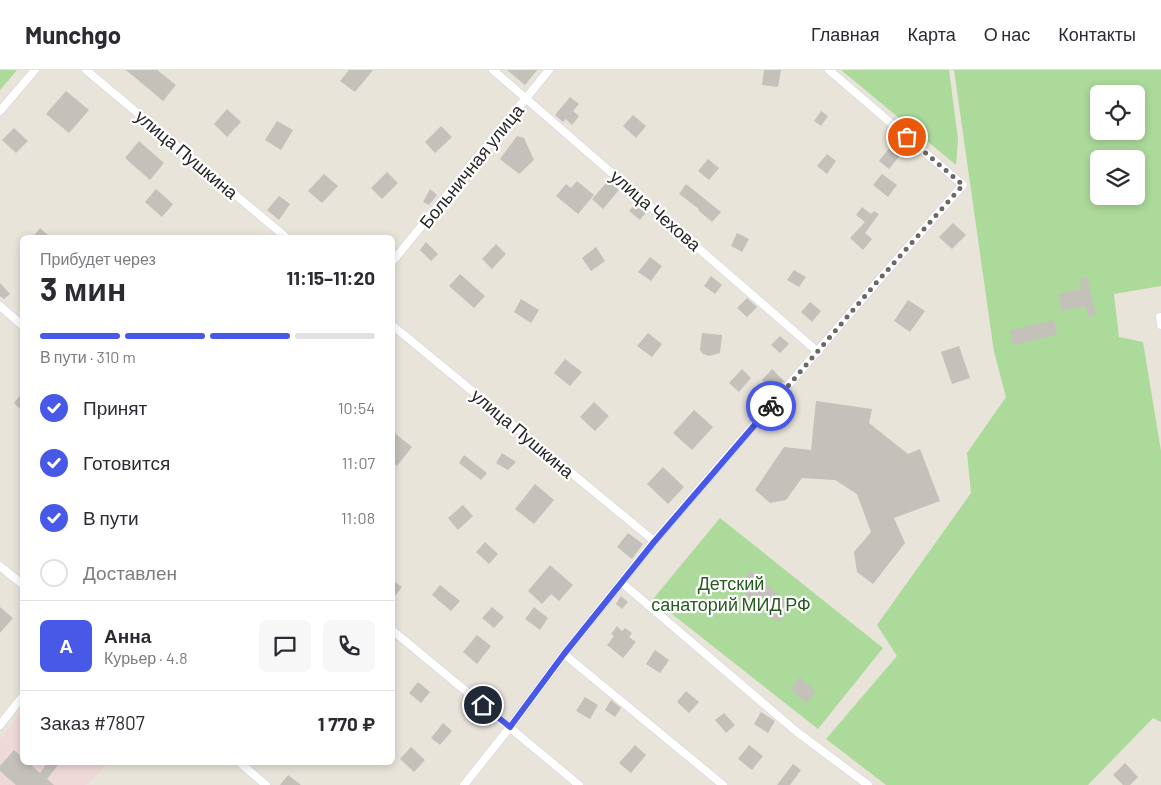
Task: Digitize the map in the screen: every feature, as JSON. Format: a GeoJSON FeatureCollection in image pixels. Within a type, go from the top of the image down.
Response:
{"type":"FeatureCollection","features":[{"type":"Feature","properties":{"kind":"street"},"geometry":{"type":"LineString","coordinates":[[0,111],[35,70]]}},
{"type":"Feature","properties":{"kind":"street","name":"улица Пушкина"},"geometry":{"type":"LineString","coordinates":[[86,70],[283,235]]}},
{"type":"Feature","properties":{"kind":"street","name":"улица Чехова"},"geometry":{"type":"LineString","coordinates":[[493,70],[818,352]]}},
{"type":"Feature","properties":{"kind":"street","name":"Больничная улица"},"geometry":{"type":"LineString","coordinates":[[395,258],[549,70]]}},
{"type":"Feature","properties":{"kind":"street"},"geometry":{"type":"LineString","coordinates":[[464,785],[564,654],[654,542],[877,282],[963,185],[829,70]]}},
{"type":"Feature","properties":{"kind":"street"},"geometry":{"type":"LineString","coordinates":[[0,306],[20,322]]}},
{"type":"Feature","properties":{"kind":"street","name":"улица Пушкина"},"geometry":{"type":"LineString","coordinates":[[395,327],[654,542]]}},
{"type":"Feature","properties":{"kind":"street"},"geometry":{"type":"LineString","coordinates":[[0,566],[20,582]]}},
{"type":"Feature","properties":{"kind":"street"},"geometry":{"type":"LineString","coordinates":[[621,582],[797,732],[868,785]]}},
{"type":"Feature","properties":{"kind":"street"},"geometry":{"type":"LineString","coordinates":[[395,632],[579,785]]}},
{"type":"Feature","properties":{"kind":"street"},"geometry":{"type":"LineString","coordinates":[[564,654],[723,785]]}},
{"type":"Feature","properties":{"kind":"street"},"geometry":{"type":"LineString","coordinates":[[0,725],[20,699]]}},
{"type":"Feature","properties":{"kind":"street"},"geometry":{"type":"LineString","coordinates":[[243,765],[266,785]]}},
{"type":"Feature","properties":{"kind":"shaded area"},"geometry":{"type":"Polygon","coordinates":[[[20,714],[20,765],[105,765],[87,785],[0,785],[0,739],[20,714]]]}},
{"type":"Feature","properties":{"kind":"green space"},"geometry":{"type":"Polygon","coordinates":[[[0,70],[17,70],[0,90],[0,70]]]}},
{"type":"Feature","properties":{"kind":"green space"},"geometry":{"type":"Polygon","coordinates":[[[841,70],[949,70],[958,139],[956,165],[841,70]]]}},
{"type":"Feature","properties":{"kind":"green space"},"geometry":{"type":"Polygon","coordinates":[[[954,70],[1161,70],[1161,286],[1114,294],[1119,337],[1143,342],[1161,451],[1161,722],[1153,718],[1088,785],[886,785],[826,739],[897,656],[877,625],[971,493],[967,453],[1006,397],[994,352],[954,70]]]}},
{"type":"Feature","properties":{"kind":"green space","name":"Детский санаторий МИД РФ"},"geometry":{"type":"Polygon","coordinates":[[[720,518],[883,648],[818,729],[653,599],[720,518]]]}},
{"type":"Feature","properties":{"kind":"building"},"geometry":{"type":"Polygon","coordinates":[[[126,70],[157,70],[176,85],[163,101],[126,70]]]}},
{"type":"Feature","properties":{"kind":"building"},"geometry":{"type":"Polygon","coordinates":[[[349,70],[373,70],[355,92],[340,81],[349,70]]]}},
{"type":"Feature","properties":{"kind":"building"},"geometry":{"type":"Polygon","coordinates":[[[507,70],[537,70],[525,85],[507,70]]]}},
{"type":"Feature","properties":{"kind":"building"},"geometry":{"type":"Polygon","coordinates":[[[764,70],[781,70],[778,87],[762,85],[764,70]]]}},
{"type":"Feature","properties":{"kind":"building"},"geometry":{"type":"Polygon","coordinates":[[[66,91],[89,110],[69,133],[46,114],[66,91]]]}},
{"type":"Feature","properties":{"kind":"building"},"geometry":{"type":"Polygon","coordinates":[[[570,97],[579,104],[573,111],[579,116],[572,125],[566,119],[563,122],[555,115],[570,97]]]}},
{"type":"Feature","properties":{"kind":"building"},"geometry":{"type":"Polygon","coordinates":[[[227,109],[241,122],[227,137],[214,124],[227,109]]]}},
{"type":"Feature","properties":{"kind":"building"},"geometry":{"type":"Polygon","coordinates":[[[821,111],[828,116],[821,126],[814,121],[821,111]]]}},
{"type":"Feature","properties":{"kind":"building"},"geometry":{"type":"Polygon","coordinates":[[[633,115],[646,126],[636,138],[623,126],[633,115]]]}},
{"type":"Feature","properties":{"kind":"building"},"geometry":{"type":"Polygon","coordinates":[[[277,121],[293,130],[281,150],[265,140],[277,121]]]}},
{"type":"Feature","properties":{"kind":"building"},"geometry":{"type":"Polygon","coordinates":[[[441,126],[452,137],[435,153],[425,142],[441,126]]]}},
{"type":"Feature","properties":{"kind":"building"},"geometry":{"type":"Polygon","coordinates":[[[14,128],[28,141],[16,153],[2,140],[14,128]]]}},
{"type":"Feature","properties":{"kind":"building"},"geometry":{"type":"Polygon","coordinates":[[[517,136],[524,138],[534,160],[519,174],[500,159],[517,136]]]}},
{"type":"Feature","properties":{"kind":"building"},"geometry":{"type":"Polygon","coordinates":[[[139,141],[164,163],[150,180],[125,158],[139,141]]]}},
{"type":"Feature","properties":{"kind":"building"},"geometry":{"type":"Polygon","coordinates":[[[891,146],[901,154],[889,169],[879,161],[891,146]]]}},
{"type":"Feature","properties":{"kind":"building"},"geometry":{"type":"Polygon","coordinates":[[[827,154],[836,161],[827,174],[817,166],[827,154]]]}},
{"type":"Feature","properties":{"kind":"building"},"geometry":{"type":"Polygon","coordinates":[[[708,159],[719,168],[709,180],[698,171],[708,159]]]}},
{"type":"Feature","properties":{"kind":"building"},"geometry":{"type":"Polygon","coordinates":[[[387,172],[398,183],[382,199],[371,188],[387,172]]]}},
{"type":"Feature","properties":{"kind":"building"},"geometry":{"type":"Polygon","coordinates":[[[324,174],[338,186],[322,203],[308,191],[324,174]]]}},
{"type":"Feature","properties":{"kind":"building"},"geometry":{"type":"Polygon","coordinates":[[[882,174],[897,185],[888,197],[873,185],[882,174]]]}},
{"type":"Feature","properties":{"kind":"building"},"geometry":{"type":"Polygon","coordinates":[[[577,181],[594,195],[578,214],[556,196],[566,184],[571,188],[577,181]]]}},
{"type":"Feature","properties":{"kind":"building"},"geometry":{"type":"Polygon","coordinates":[[[608,181],[619,190],[603,209],[592,199],[608,181]]]}},
{"type":"Feature","properties":{"kind":"building"},"geometry":{"type":"Polygon","coordinates":[[[686,184],[721,212],[712,222],[699,209],[679,194],[686,184]]]}},
{"type":"Feature","properties":{"kind":"building"},"geometry":{"type":"Polygon","coordinates":[[[156,189],[173,204],[162,217],[145,202],[156,189]]]}},
{"type":"Feature","properties":{"kind":"building"},"geometry":{"type":"Polygon","coordinates":[[[430,189],[437,195],[429,205],[423,202],[430,189]]]}},
{"type":"Feature","properties":{"kind":"building"},"geometry":{"type":"Polygon","coordinates":[[[279,196],[290,204],[279,220],[267,210],[279,196]]]}},
{"type":"Feature","properties":{"kind":"building"},"geometry":{"type":"Polygon","coordinates":[[[637,202],[647,211],[640,220],[629,211],[637,202]]]}},
{"type":"Feature","properties":{"kind":"building"},"geometry":{"type":"Polygon","coordinates":[[[862,207],[871,214],[874,211],[879,214],[865,233],[872,239],[863,250],[850,238],[865,222],[856,215],[862,207]]]}},
{"type":"Feature","properties":{"kind":"building"},"geometry":{"type":"Polygon","coordinates":[[[953,223],[966,235],[952,249],[939,237],[953,223]]]}},
{"type":"Feature","properties":{"kind":"building"},"geometry":{"type":"Polygon","coordinates":[[[40,228],[48,235],[34,235],[40,228]]]}},
{"type":"Feature","properties":{"kind":"building"},"geometry":{"type":"Polygon","coordinates":[[[737,233],[749,239],[742,252],[731,246],[737,233]]]}},
{"type":"Feature","properties":{"kind":"building"},"geometry":{"type":"Polygon","coordinates":[[[426,242],[438,254],[431,261],[420,250],[426,242]]]}},
{"type":"Feature","properties":{"kind":"building"},"geometry":{"type":"Polygon","coordinates":[[[496,244],[506,254],[492,269],[482,259],[496,244]]]}},
{"type":"Feature","properties":{"kind":"building"},"geometry":{"type":"Polygon","coordinates":[[[596,247],[605,261],[591,271],[582,258],[596,247]]]}},
{"type":"Feature","properties":{"kind":"building"},"geometry":{"type":"Polygon","coordinates":[[[650,257],[662,266],[651,281],[638,272],[650,257]]]}},
{"type":"Feature","properties":{"kind":"building"},"geometry":{"type":"Polygon","coordinates":[[[794,270],[806,277],[799,287],[787,280],[794,270]]]}},
{"type":"Feature","properties":{"kind":"building"},"geometry":{"type":"Polygon","coordinates":[[[460,274],[485,296],[474,308],[449,286],[460,274]]]}},
{"type":"Feature","properties":{"kind":"building"},"geometry":{"type":"Polygon","coordinates":[[[711,276],[722,285],[715,294],[704,286],[711,276]]]}},
{"type":"Feature","properties":{"kind":"building"},"geometry":{"type":"Polygon","coordinates":[[[1087,277],[1096,315],[1088,317],[1086,306],[1062,311],[1058,294],[1082,289],[1079,279],[1087,277]]]}},
{"type":"Feature","properties":{"kind":"building"},"geometry":{"type":"Polygon","coordinates":[[[0,283],[10,294],[4,299],[0,296],[0,283]]]}},
{"type":"Feature","properties":{"kind":"building"},"geometry":{"type":"Polygon","coordinates":[[[747,298],[757,307],[747,317],[737,308],[747,298]]]}},
{"type":"Feature","properties":{"kind":"building"},"geometry":{"type":"Polygon","coordinates":[[[521,299],[539,310],[531,323],[514,312],[521,299]]]}},
{"type":"Feature","properties":{"kind":"building"},"geometry":{"type":"Polygon","coordinates":[[[908,300],[925,311],[910,332],[894,321],[908,300]]]}},
{"type":"Feature","properties":{"kind":"building"},"geometry":{"type":"Polygon","coordinates":[[[810,302],[821,311],[812,322],[801,312],[810,302]]]}},
{"type":"Feature","properties":{"kind":"building"},"geometry":{"type":"Polygon","coordinates":[[[1054,320],[1057,335],[1013,345],[1010,330],[1054,320]]]}},
{"type":"Feature","properties":{"kind":"building"},"geometry":{"type":"Polygon","coordinates":[[[648,333],[662,344],[652,357],[637,346],[648,333]]]}},
{"type":"Feature","properties":{"kind":"building"},"geometry":{"type":"Polygon","coordinates":[[[702,333],[722,335],[720,353],[709,356],[703,354],[700,350],[702,333]]]}},
{"type":"Feature","properties":{"kind":"building"},"geometry":{"type":"Polygon","coordinates":[[[780,336],[789,344],[780,353],[771,345],[780,336]]]}},
{"type":"Feature","properties":{"kind":"building"},"geometry":{"type":"Polygon","coordinates":[[[959,346],[970,378],[952,384],[941,352],[959,346]]]}},
{"type":"Feature","properties":{"kind":"building"},"geometry":{"type":"Polygon","coordinates":[[[565,359],[582,372],[570,386],[554,373],[565,359]]]}},
{"type":"Feature","properties":{"kind":"building"},"geometry":{"type":"Polygon","coordinates":[[[742,369],[751,378],[739,392],[729,383],[742,369]]]}},
{"type":"Feature","properties":{"kind":"building"},"geometry":{"type":"Polygon","coordinates":[[[772,369],[784,381],[775,392],[762,380],[772,369]]]}},
{"type":"Feature","properties":{"kind":"building"},"geometry":{"type":"Polygon","coordinates":[[[20,396],[20,409],[14,403],[20,396]]]}},
{"type":"Feature","properties":{"kind":"building"},"geometry":{"type":"Polygon","coordinates":[[[816,401],[872,409],[869,423],[908,454],[920,449],[940,501],[894,518],[905,543],[873,584],[857,572],[854,552],[871,532],[857,494],[835,480],[802,478],[786,500],[770,503],[755,490],[784,447],[811,450],[816,401]]]}},
{"type":"Feature","properties":{"kind":"building"},"geometry":{"type":"Polygon","coordinates":[[[594,402],[609,416],[595,431],[580,417],[594,402]]]}},
{"type":"Feature","properties":{"kind":"building"},"geometry":{"type":"Polygon","coordinates":[[[694,410],[713,427],[692,450],[673,433],[694,410]]]}},
{"type":"Feature","properties":{"kind":"building"},"geometry":{"type":"Polygon","coordinates":[[[395,433],[412,447],[397,466],[395,464],[395,433]]]}},
{"type":"Feature","properties":{"kind":"building"},"geometry":{"type":"Polygon","coordinates":[[[502,453],[516,462],[508,470],[496,463],[502,453]]]}},
{"type":"Feature","properties":{"kind":"building"},"geometry":{"type":"Polygon","coordinates":[[[464,455],[487,473],[481,480],[459,463],[464,455]]]}},
{"type":"Feature","properties":{"kind":"building"},"geometry":{"type":"Polygon","coordinates":[[[663,467],[684,487],[668,504],[647,484],[663,467]]]}},
{"type":"Feature","properties":{"kind":"building"},"geometry":{"type":"Polygon","coordinates":[[[535,484],[554,500],[534,524],[515,509],[535,484]]]}},
{"type":"Feature","properties":{"kind":"building"},"geometry":{"type":"Polygon","coordinates":[[[463,505],[473,516],[458,530],[448,518],[463,505]]]}},
{"type":"Feature","properties":{"kind":"building"},"geometry":{"type":"Polygon","coordinates":[[[628,533],[643,544],[632,559],[617,547],[628,533]]]}},
{"type":"Feature","properties":{"kind":"building"},"geometry":{"type":"Polygon","coordinates":[[[485,542],[498,554],[489,564],[476,552],[485,542]]]}},
{"type":"Feature","properties":{"kind":"building"},"geometry":{"type":"Polygon","coordinates":[[[550,565],[573,585],[559,601],[551,594],[542,604],[528,591],[550,565]]]}},
{"type":"Feature","properties":{"kind":"building"},"geometry":{"type":"Polygon","coordinates":[[[751,571],[792,606],[778,622],[737,587],[751,571]]]}},
{"type":"Feature","properties":{"kind":"building"},"geometry":{"type":"Polygon","coordinates":[[[395,582],[402,587],[395,596],[395,582]]]}},
{"type":"Feature","properties":{"kind":"building"},"geometry":{"type":"Polygon","coordinates":[[[440,585],[460,601],[451,611],[432,595],[440,585]]]}},
{"type":"Feature","properties":{"kind":"building"},"geometry":{"type":"Polygon","coordinates":[[[621,596],[628,602],[622,609],[616,604],[621,596]]]}},
{"type":"Feature","properties":{"kind":"building"},"geometry":{"type":"Polygon","coordinates":[[[0,607],[13,618],[0,633],[0,607]]]}},
{"type":"Feature","properties":{"kind":"building"},"geometry":{"type":"Polygon","coordinates":[[[492,607],[504,617],[494,628],[482,618],[492,607]]]}},
{"type":"Feature","properties":{"kind":"building"},"geometry":{"type":"Polygon","coordinates":[[[534,607],[548,618],[540,630],[525,619],[534,607]]]}},
{"type":"Feature","properties":{"kind":"building"},"geometry":{"type":"Polygon","coordinates":[[[617,626],[622,631],[625,628],[632,633],[629,637],[636,642],[623,658],[607,645],[614,636],[611,634],[617,626]]]}},
{"type":"Feature","properties":{"kind":"building"},"geometry":{"type":"Polygon","coordinates":[[[477,635],[491,646],[477,664],[463,652],[477,635]]]}},
{"type":"Feature","properties":{"kind":"building"},"geometry":{"type":"Polygon","coordinates":[[[655,650],[669,660],[660,673],[646,664],[655,650]]]}},
{"type":"Feature","properties":{"kind":"building"},"geometry":{"type":"Polygon","coordinates":[[[800,677],[816,692],[806,703],[790,688],[800,677]]]}},
{"type":"Feature","properties":{"kind":"building"},"geometry":{"type":"Polygon","coordinates":[[[418,682],[430,692],[421,703],[409,693],[418,682]]]}},
{"type":"Feature","properties":{"kind":"building"},"geometry":{"type":"Polygon","coordinates":[[[686,691],[699,702],[689,713],[677,702],[686,691]]]}},
{"type":"Feature","properties":{"kind":"building"},"geometry":{"type":"Polygon","coordinates":[[[585,697],[598,705],[590,719],[576,711],[585,697]]]}},
{"type":"Feature","properties":{"kind":"building"},"geometry":{"type":"Polygon","coordinates":[[[611,700],[621,708],[615,717],[605,710],[611,700]]]}},
{"type":"Feature","properties":{"kind":"building"},"geometry":{"type":"Polygon","coordinates":[[[761,712],[775,721],[768,733],[754,724],[761,712]]]}},
{"type":"Feature","properties":{"kind":"building"},"geometry":{"type":"Polygon","coordinates":[[[724,713],[735,725],[726,733],[715,720],[724,713]]]}},
{"type":"Feature","properties":{"kind":"building"},"geometry":{"type":"Polygon","coordinates":[[[443,723],[452,731],[440,745],[431,738],[443,723]]]}},
{"type":"Feature","properties":{"kind":"building"},"geometry":{"type":"Polygon","coordinates":[[[635,745],[646,755],[631,773],[619,763],[635,745]]]}},
{"type":"Feature","properties":{"kind":"building"},"geometry":{"type":"Polygon","coordinates":[[[749,745],[763,756],[752,770],[738,759],[749,745]]]}},
{"type":"Feature","properties":{"kind":"building"},"geometry":{"type":"Polygon","coordinates":[[[411,747],[425,760],[414,772],[400,759],[411,747]]]}},
{"type":"Feature","properties":{"kind":"building"},"geometry":{"type":"Polygon","coordinates":[[[14,750],[20,755],[20,765],[31,765],[40,773],[46,765],[58,765],[47,779],[54,785],[16,785],[0,771],[0,766],[14,750]]]}},
{"type":"Feature","properties":{"kind":"building"},"geometry":{"type":"Polygon","coordinates":[[[1125,763],[1138,777],[1130,785],[1123,785],[1113,775],[1125,763]]]}},
{"type":"Feature","properties":{"kind":"building"},"geometry":{"type":"Polygon","coordinates":[[[793,764],[801,770],[790,785],[777,785],[793,764]]]}},
{"type":"Feature","properties":{"kind":"building"},"geometry":{"type":"Polygon","coordinates":[[[288,775],[301,785],[280,785],[288,775]]]}},
{"type":"Feature","properties":{"kind":"way so far"},"geometry":{"type":"LineString","coordinates":[[771,406],[963,185],[907,137]]}},
{"type":"Feature","properties":{"kind":"route"},"geometry":{"type":"LineString","coordinates":[[483,705],[510,727],[564,654],[654,542],[771,406]]}}]}
